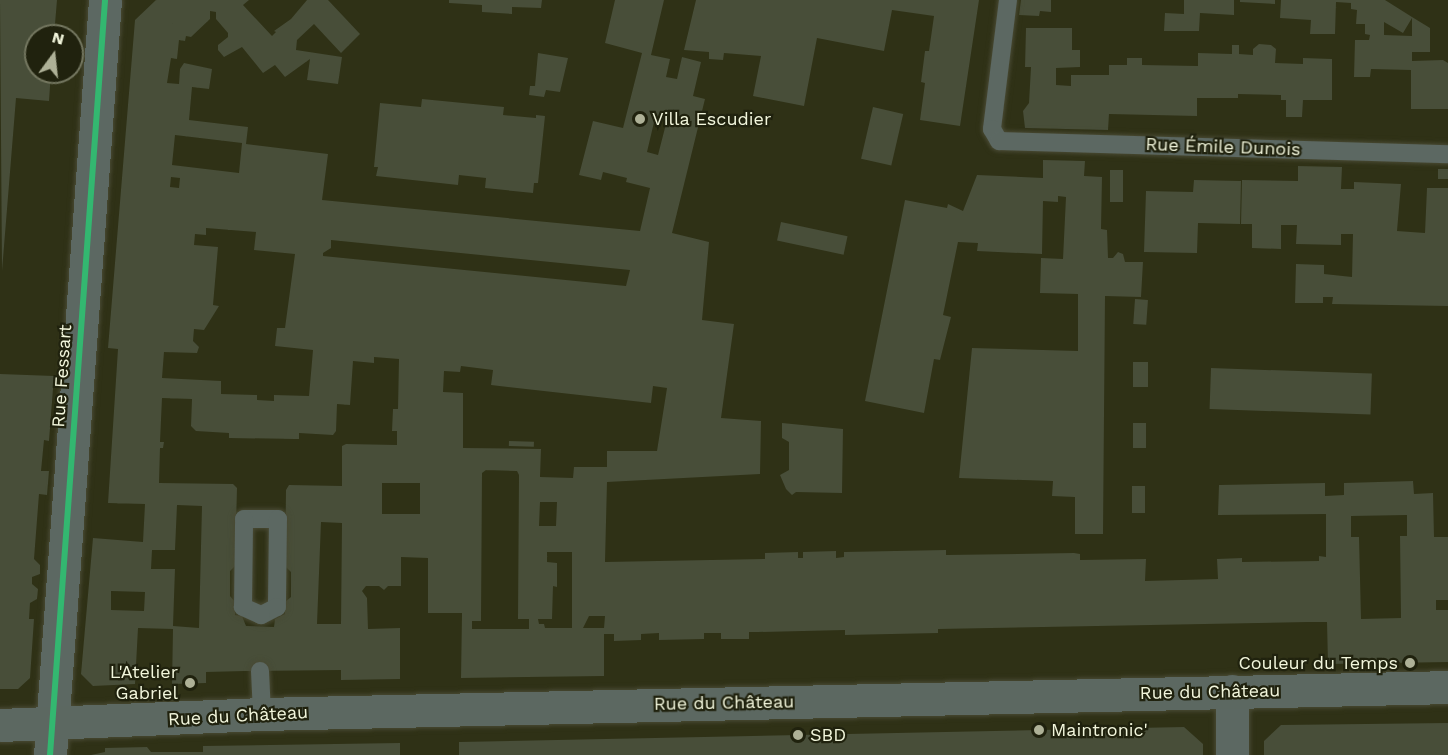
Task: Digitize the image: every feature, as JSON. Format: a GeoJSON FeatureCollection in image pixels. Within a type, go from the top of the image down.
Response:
{"type":"FeatureCollection","features":[{"type":"Feature","properties":{"kind":"main road","name":"Rue du Château"},"geometry":{"type":"LineString","coordinates":[[0,725],[51,740],[262,714],[1448,687]]}},
{"type":"Feature","properties":{"kind":"street","name":"Rue Fessart"},"geometry":{"type":"LineString","coordinates":[[51,740],[106,2]]}},
{"type":"Feature","properties":{"kind":"street"},"geometry":{"type":"LineString","coordinates":[[1232,691],[1233,755]]}},
{"type":"Feature","properties":{"kind":"lane","name":"Rue Émile Dunois"},"geometry":{"type":"LineString","coordinates":[[1008,0],[992,129],[999,141],[1448,154]]}},
{"type":"Feature","properties":{"kind":"lane"},"geometry":{"type":"LineString","coordinates":[[244,519],[278,519],[277,607],[260,621],[243,607],[244,519]]}},
{"type":"Feature","properties":{"kind":"lane"},"geometry":{"type":"LineString","coordinates":[[260,671],[262,714]]}},
{"type":"Feature","properties":{"kind":"building"},"geometry":{"type":"Polygon","coordinates":[[[0,0],[57,0],[55,24],[24,24],[24,84],[50,84],[49,101],[16,98],[2,271],[0,0]]]}},
{"type":"Feature","properties":{"kind":"building"},"geometry":{"type":"Polygon","coordinates":[[[156,0],[249,0],[243,5],[272,36],[276,32],[274,31],[291,19],[307,0],[328,0],[360,34],[341,53],[314,24],[297,40],[296,50],[342,57],[338,84],[307,80],[310,59],[285,77],[275,65],[263,73],[242,47],[224,57],[218,50],[218,45],[228,37],[228,33],[216,19],[216,12],[210,11],[210,19],[191,37],[186,36],[185,41],[179,40],[177,59],[171,58],[167,83],[179,84],[180,69],[184,63],[212,69],[209,89],[192,87],[189,120],[248,127],[246,144],[328,154],[322,200],[640,231],[650,188],[626,182],[627,178],[603,172],[601,180],[579,175],[593,121],[623,128],[642,53],[605,43],[615,0],[664,0],[651,55],[670,59],[666,77],[677,79],[682,57],[701,62],[693,96],[705,99],[672,233],[709,242],[702,320],[734,324],[721,418],[761,421],[760,474],[607,482],[605,562],[765,559],[765,553],[798,552],[798,558],[803,558],[803,552],[836,551],[836,558],[844,557],[844,552],[946,550],[946,555],[1074,553],[1080,554],[1080,560],[1146,559],[1145,581],[1218,579],[1217,559],[1242,558],[1242,562],[1319,561],[1319,556],[1326,557],[1326,514],[1218,515],[1219,485],[1325,483],[1325,496],[1344,495],[1344,483],[1413,481],[1414,494],[1433,493],[1434,537],[1448,537],[1448,600],[1436,600],[1436,610],[1448,610],[1448,662],[1328,664],[1327,622],[1308,622],[938,629],[938,633],[845,635],[845,630],[749,632],[749,639],[721,639],[721,633],[704,633],[704,639],[659,640],[659,633],[641,634],[641,640],[614,641],[614,634],[604,634],[604,676],[461,678],[462,613],[428,613],[428,558],[401,557],[401,586],[388,586],[384,590],[379,586],[366,586],[362,591],[367,598],[368,629],[400,628],[400,679],[341,680],[341,670],[245,671],[206,672],[206,683],[172,684],[173,629],[138,628],[135,684],[93,686],[81,674],[93,538],[143,542],[145,504],[108,503],[118,349],[108,348],[135,20],[156,0]],[[655,118],[647,152],[658,155],[667,120],[655,118]],[[175,135],[172,165],[239,173],[242,143],[175,135]],[[171,177],[170,187],[179,188],[180,178],[171,177]],[[206,228],[206,235],[195,234],[194,245],[218,247],[213,305],[219,306],[204,330],[194,329],[193,341],[199,347],[197,353],[164,352],[162,378],[221,381],[221,394],[257,395],[257,400],[274,401],[274,395],[309,396],[313,350],[275,346],[277,328],[285,328],[295,254],[254,250],[256,232],[206,228]],[[331,240],[331,248],[323,253],[323,256],[626,286],[630,270],[331,240]],[[374,357],[374,363],[353,361],[350,405],[337,404],[336,431],[333,435],[299,433],[299,439],[229,438],[229,433],[196,431],[191,426],[192,399],[162,398],[160,442],[164,442],[163,448],[160,448],[159,483],[233,484],[237,488],[235,566],[230,571],[230,596],[235,602],[235,615],[242,616],[246,626],[274,627],[275,619],[285,614],[285,602],[291,597],[291,572],[285,566],[286,490],[289,485],[342,486],[342,446],[346,444],[397,445],[397,431],[392,431],[393,409],[398,409],[399,359],[374,357]],[[461,366],[460,372],[444,371],[443,392],[463,393],[463,448],[541,449],[540,477],[573,478],[574,467],[607,467],[607,451],[657,451],[667,388],[653,386],[651,403],[491,385],[493,370],[461,366]],[[486,470],[482,473],[481,621],[472,621],[472,629],[529,629],[529,619],[518,619],[519,475],[517,471],[486,470]],[[382,483],[382,514],[420,514],[420,483],[382,483]],[[540,502],[539,526],[556,526],[557,502],[540,502]],[[177,505],[175,550],[152,550],[151,569],[175,569],[173,626],[199,628],[202,506],[177,505]],[[1407,515],[1351,516],[1351,537],[1359,537],[1361,619],[1401,618],[1400,536],[1407,536],[1407,515]],[[321,522],[317,624],[341,624],[342,523],[321,522]],[[547,552],[547,562],[557,563],[557,587],[553,586],[552,619],[538,619],[539,624],[544,624],[545,628],[572,628],[572,552],[547,552]],[[111,591],[111,610],[144,611],[145,592],[111,591]],[[589,616],[583,628],[604,628],[605,616],[589,616]]]}},
{"type":"Feature","properties":{"kind":"building"},"geometry":{"type":"Polygon","coordinates":[[[449,0],[542,0],[541,8],[512,7],[512,14],[482,12],[482,5],[449,3],[449,0]]]}},
{"type":"Feature","properties":{"kind":"building"},"geometry":{"type":"Polygon","coordinates":[[[696,0],[979,0],[960,126],[920,120],[925,83],[921,82],[925,51],[929,51],[934,16],[892,10],[884,51],[817,38],[804,106],[753,96],[761,56],[724,53],[723,60],[709,59],[709,52],[684,50],[696,0]]]}},
{"type":"Feature","properties":{"kind":"building"},"geometry":{"type":"Polygon","coordinates":[[[1021,0],[1051,0],[1051,12],[1040,11],[1039,16],[1019,15],[1021,0]]]}},
{"type":"Feature","properties":{"kind":"building"},"geometry":{"type":"Polygon","coordinates":[[[1184,0],[1234,0],[1234,15],[1200,13],[1199,31],[1164,31],[1165,13],[1184,14],[1184,0]]]}},
{"type":"Feature","properties":{"kind":"building"},"geometry":{"type":"Polygon","coordinates":[[[1240,0],[1275,0],[1275,4],[1240,2],[1240,0]]]}},
{"type":"Feature","properties":{"kind":"building"},"geometry":{"type":"Polygon","coordinates":[[[1281,0],[1385,0],[1430,28],[1430,52],[1412,52],[1412,61],[1443,60],[1448,63],[1448,109],[1411,109],[1411,70],[1371,69],[1370,77],[1354,77],[1355,40],[1369,40],[1370,35],[1365,34],[1365,24],[1356,24],[1357,10],[1351,9],[1351,3],[1336,2],[1335,34],[1310,34],[1311,20],[1280,18],[1281,0]],[[1412,18],[1403,33],[1384,22],[1384,35],[1412,36],[1412,18]]]}},
{"type":"Feature","properties":{"kind":"building"},"geometry":{"type":"Polygon","coordinates":[[[1026,28],[1072,28],[1072,50],[1080,50],[1080,67],[1056,68],[1056,85],[1071,86],[1071,75],[1109,75],[1109,65],[1127,65],[1127,58],[1142,58],[1142,65],[1198,66],[1198,53],[1232,54],[1232,45],[1239,45],[1239,54],[1253,55],[1253,49],[1259,44],[1271,45],[1276,49],[1275,63],[1303,64],[1303,58],[1332,59],[1332,100],[1303,100],[1302,117],[1286,117],[1286,100],[1281,100],[1281,95],[1238,94],[1238,98],[1197,98],[1197,116],[1109,114],[1108,130],[1025,128],[1023,111],[1029,103],[1031,67],[1025,67],[1026,28]]]}},
{"type":"Feature","properties":{"kind":"building"},"geometry":{"type":"Polygon","coordinates":[[[538,53],[568,58],[560,92],[546,90],[544,97],[529,95],[530,86],[535,86],[538,53]]]}},
{"type":"Feature","properties":{"kind":"building"},"geometry":{"type":"Polygon","coordinates":[[[422,99],[504,107],[503,115],[536,118],[536,115],[545,116],[538,183],[534,183],[533,193],[485,188],[486,178],[459,175],[458,185],[376,176],[378,167],[374,167],[380,103],[421,107],[422,99]]]}},
{"type":"Feature","properties":{"kind":"building"},"geometry":{"type":"Polygon","coordinates":[[[873,107],[903,114],[891,166],[861,159],[873,107]]]}},
{"type":"Feature","properties":{"kind":"building"},"geometry":{"type":"Polygon","coordinates":[[[1043,160],[1085,161],[1084,176],[1102,177],[1101,229],[1107,230],[1108,258],[1113,258],[1118,252],[1123,254],[1125,262],[1143,262],[1141,297],[1105,296],[1103,534],[1075,534],[1075,497],[1052,496],[1053,481],[959,478],[972,348],[1078,351],[1078,294],[1040,293],[1041,258],[1063,259],[1066,197],[1058,196],[1058,202],[1043,201],[1042,254],[977,251],[978,243],[958,242],[943,315],[951,317],[940,360],[934,359],[924,413],[865,401],[905,200],[947,208],[948,204],[963,211],[977,175],[1043,178],[1043,160]]]}},
{"type":"Feature","properties":{"kind":"building"},"geometry":{"type":"Polygon","coordinates":[[[1298,166],[1342,167],[1341,189],[1354,189],[1354,182],[1401,184],[1397,231],[1425,233],[1427,188],[1448,188],[1448,306],[1332,304],[1333,297],[1323,297],[1323,303],[1295,303],[1296,264],[1324,265],[1324,274],[1352,277],[1353,234],[1341,234],[1341,245],[1296,244],[1297,225],[1281,225],[1281,249],[1252,248],[1252,224],[1241,224],[1242,180],[1298,181],[1298,166]]]}},
{"type":"Feature","properties":{"kind":"building"},"geometry":{"type":"Polygon","coordinates":[[[1438,169],[1448,169],[1448,179],[1438,179],[1438,169]]]}},
{"type":"Feature","properties":{"kind":"building"},"geometry":{"type":"Polygon","coordinates":[[[1110,170],[1123,170],[1123,202],[1110,202],[1110,170]]]}},
{"type":"Feature","properties":{"kind":"building"},"geometry":{"type":"Polygon","coordinates":[[[1194,180],[1241,181],[1240,224],[1198,223],[1197,253],[1144,252],[1146,191],[1193,192],[1194,180]]]}},
{"type":"Feature","properties":{"kind":"building"},"geometry":{"type":"Polygon","coordinates":[[[781,222],[848,236],[844,255],[777,241],[781,222]]]}},
{"type":"Feature","properties":{"kind":"building"},"geometry":{"type":"Polygon","coordinates":[[[1135,299],[1148,300],[1146,325],[1133,324],[1135,299]]]}},
{"type":"Feature","properties":{"kind":"building"},"geometry":{"type":"Polygon","coordinates":[[[1133,362],[1148,362],[1148,387],[1133,387],[1133,362]]]}},
{"type":"Feature","properties":{"kind":"building"},"geometry":{"type":"Polygon","coordinates":[[[1211,368],[1372,374],[1370,415],[1210,409],[1211,368]]]}},
{"type":"Feature","properties":{"kind":"building"},"geometry":{"type":"Polygon","coordinates":[[[0,374],[54,376],[49,441],[44,440],[41,471],[49,471],[47,495],[39,494],[34,559],[40,565],[40,574],[32,577],[32,584],[38,589],[37,599],[30,603],[29,619],[34,619],[30,678],[18,689],[0,689],[0,374]]]}},
{"type":"Feature","properties":{"kind":"building"},"geometry":{"type":"Polygon","coordinates":[[[782,423],[843,429],[842,493],[796,492],[792,495],[786,489],[780,475],[789,470],[789,442],[782,438],[782,423]]]}},
{"type":"Feature","properties":{"kind":"building"},"geometry":{"type":"Polygon","coordinates":[[[1133,423],[1146,423],[1146,448],[1133,448],[1133,423]]]}},
{"type":"Feature","properties":{"kind":"building"},"geometry":{"type":"Polygon","coordinates":[[[509,441],[534,442],[534,447],[509,446],[509,441]]]}},
{"type":"Feature","properties":{"kind":"building"},"geometry":{"type":"Polygon","coordinates":[[[1132,486],[1145,486],[1145,513],[1132,513],[1132,486]]]}},
{"type":"Feature","properties":{"kind":"building"},"geometry":{"type":"Polygon","coordinates":[[[1448,723],[1448,755],[1264,755],[1264,741],[1281,725],[1448,723]]]}},
{"type":"Feature","properties":{"kind":"building"},"geometry":{"type":"Polygon","coordinates":[[[1184,727],[1203,744],[1203,755],[459,755],[459,742],[1184,727]]]}},
{"type":"Feature","properties":{"kind":"building"},"geometry":{"type":"Polygon","coordinates":[[[400,743],[400,755],[91,755],[105,752],[105,748],[147,747],[151,752],[203,752],[203,746],[400,743]]]}},
{"type":"Feature","properties":{"kind":"cycle path"},"geometry":{"type":"LineString","coordinates":[[50,755],[105,0]]}},
{"type":"Feature","properties":{"kind":"place","name":"Villa Escudier"},"geometry":{"type":"Point","coordinates":[640,119]}},
{"type":"Feature","properties":{"kind":"place","name":"Couleur du Temps"},"geometry":{"type":"Point","coordinates":[1410,663]}},
{"type":"Feature","properties":{"kind":"place","name":"L'Atelier Gabriel"},"geometry":{"type":"Point","coordinates":[190,683]}},
{"type":"Feature","properties":{"kind":"place","name":"Maintronic'"},"geometry":{"type":"Point","coordinates":[1039,730]}},
{"type":"Feature","properties":{"kind":"place","name":"SBD"},"geometry":{"type":"Point","coordinates":[798,735]}}]}
